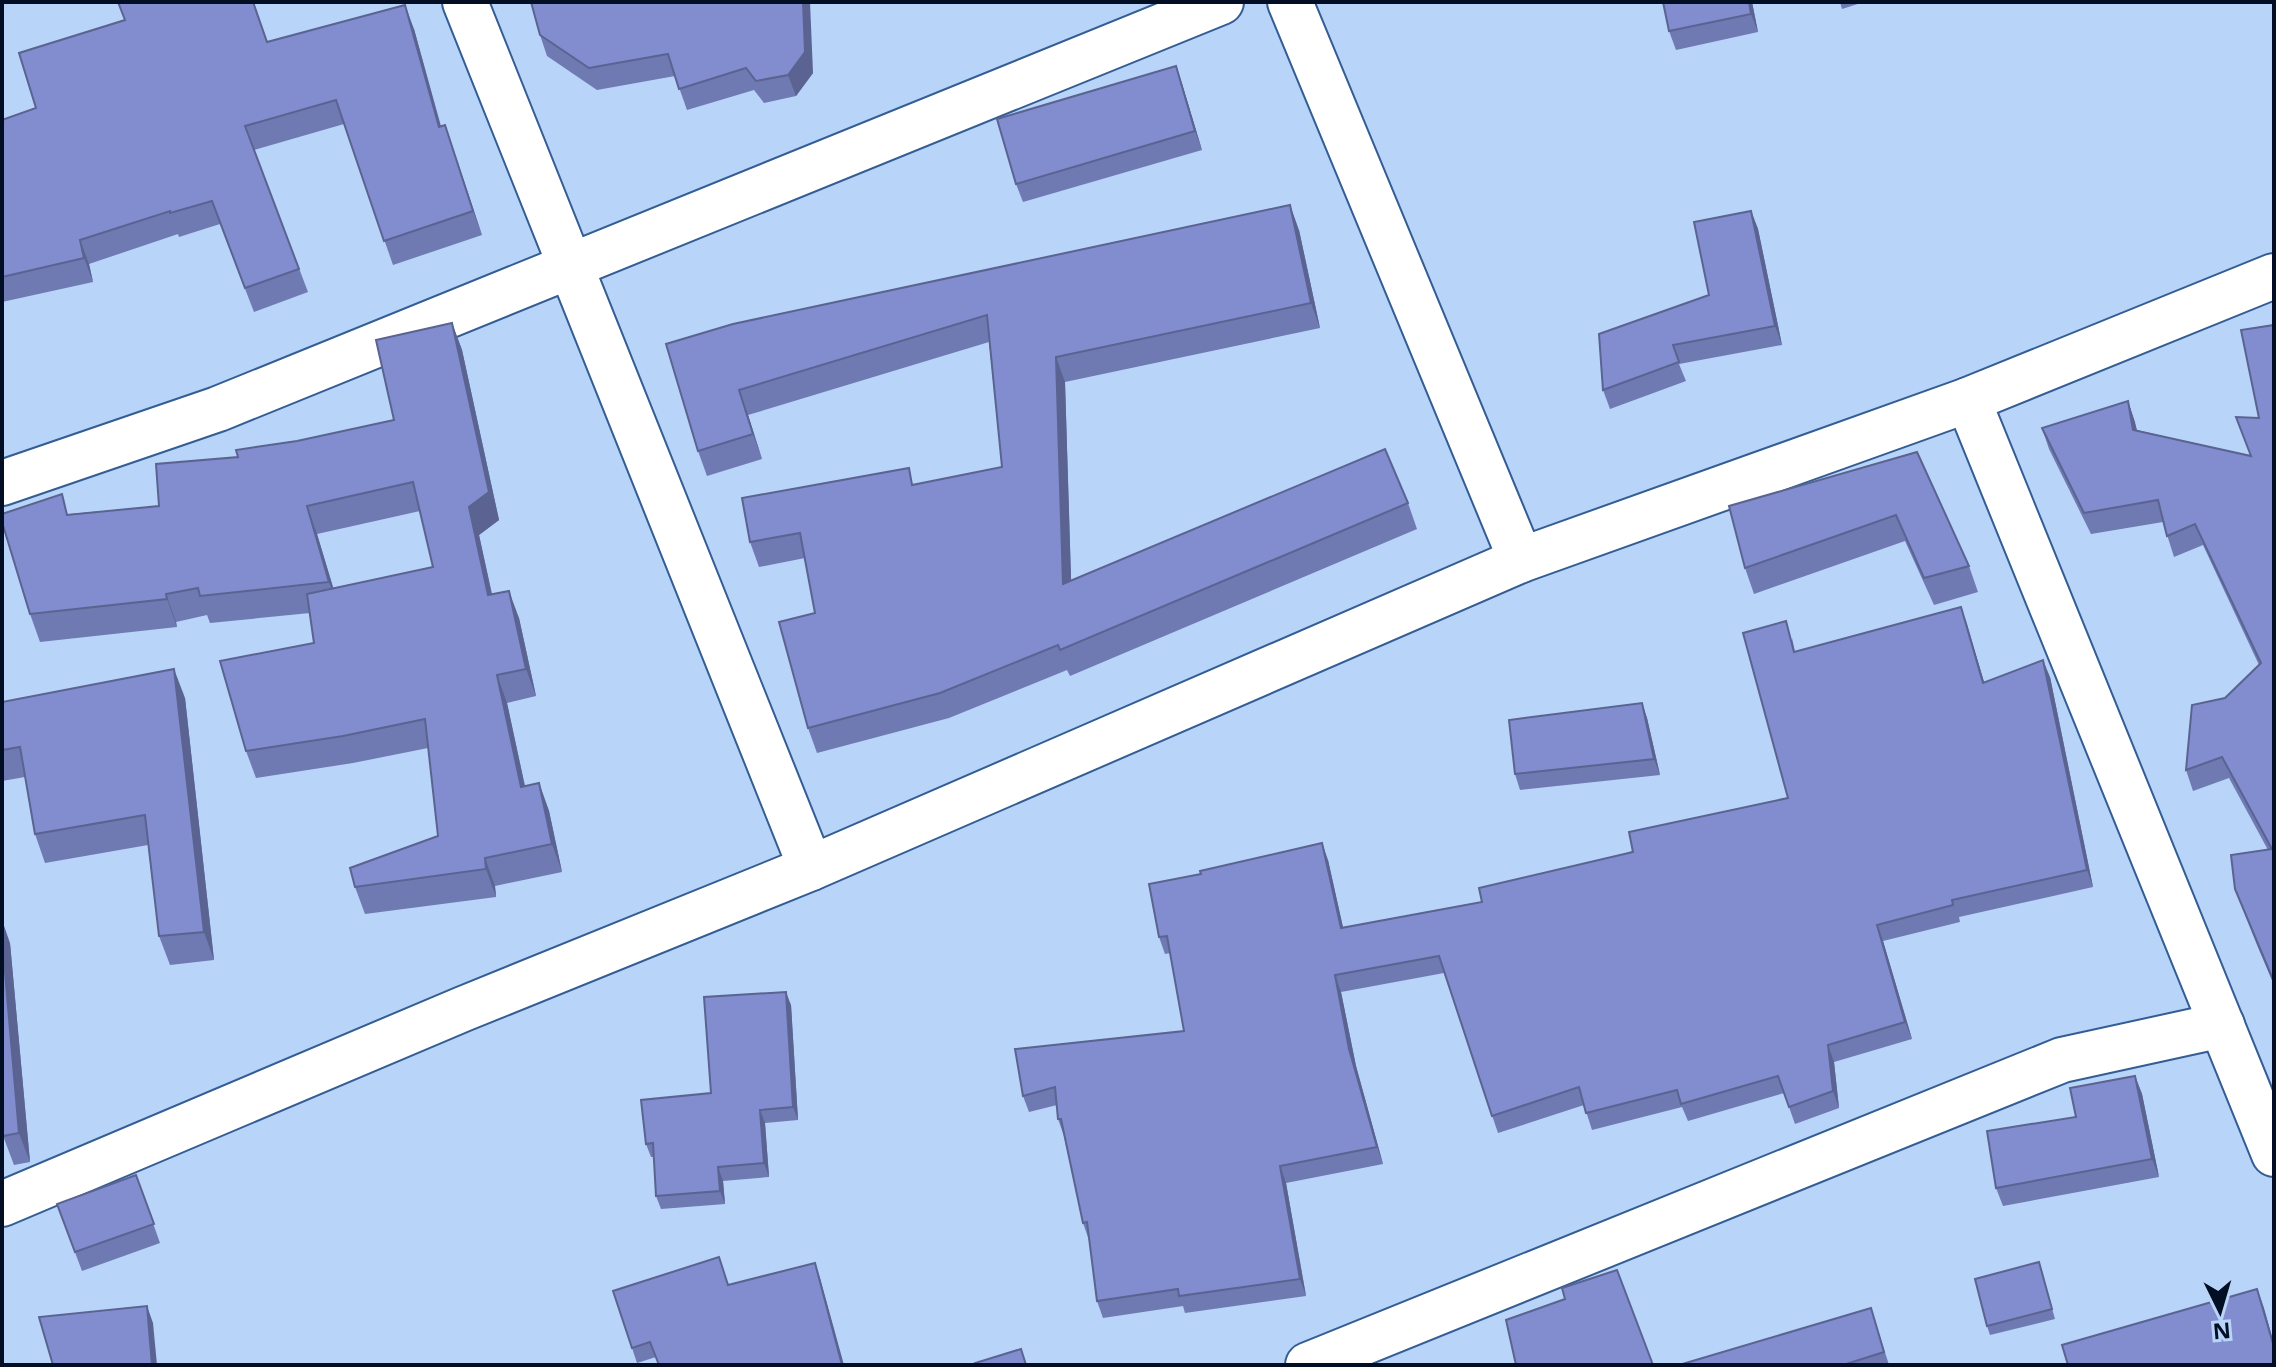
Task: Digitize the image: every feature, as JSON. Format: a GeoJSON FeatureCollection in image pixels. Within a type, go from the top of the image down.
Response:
{"type":"FeatureCollection","features":[{"type":"Feature","properties":{"kind":"street"},"geometry":{"type":"LineString","coordinates":[[465,2],[811,868]]}},
{"type":"Feature","properties":{"kind":"street"},"geometry":{"type":"LineString","coordinates":[[2,483],[218,409],[1221,2]]}},
{"type":"Feature","properties":{"kind":"street"},"geometry":{"type":"LineString","coordinates":[[1290,2],[1521,560]]}},
{"type":"Feature","properties":{"kind":"street"},"geometry":{"type":"LineString","coordinates":[[2,1204],[463,1009],[811,868],[1521,560],[1968,400],[2274,276]]}},
{"type":"Feature","properties":{"kind":"street"},"geometry":{"type":"LineString","coordinates":[[1968,400],[2274,1154]]}},
{"type":"Feature","properties":{"kind":"street"},"geometry":{"type":"LineString","coordinates":[[1308,1365],[2062,1060],[2222,1025]]}},
{"type":"Feature","properties":{"kind":"building"},"geometry":{"type":"Polygon","coordinates":[[[118,2],[253,2],[267,42],[405,5],[439,127],[445,125],[473,211],[384,241],[336,100],[245,126],[299,269],[245,288],[212,201],[80,240],[84,258],[2,277],[2,120],[36,108],[19,53],[125,20],[118,2]]]}},
{"type":"Feature","properties":{"kind":"building"},"geometry":{"type":"Polygon","coordinates":[[[531,2],[803,2],[805,52],[788,75],[756,81],[746,68],[679,89],[668,54],[589,68],[540,35],[531,2]]]}},
{"type":"Feature","properties":{"kind":"building"},"geometry":{"type":"Polygon","coordinates":[[[1663,2],[1749,2],[1751,14],[1669,31],[1663,2]]]}},
{"type":"Feature","properties":{"kind":"building"},"geometry":{"type":"Polygon","coordinates":[[[1176,66],[1195,131],[1016,184],[997,119],[1176,66]]]}},
{"type":"Feature","properties":{"kind":"building"},"geometry":{"type":"Polygon","coordinates":[[[1290,205],[1311,303],[1056,357],[1063,584],[1385,449],[1408,503],[1060,650],[1058,645],[940,693],[808,728],[779,622],[815,613],[800,533],[750,542],[742,498],[909,468],[912,485],[1002,467],[987,315],[739,390],[753,434],[698,451],[666,344],[733,324],[1290,205]]]}},
{"type":"Feature","properties":{"kind":"building"},"geometry":{"type":"Polygon","coordinates":[[[1751,211],[1775,326],[1673,345],[1679,362],[1603,390],[1599,334],[1709,295],[1694,222],[1751,211]]]}},
{"type":"Feature","properties":{"kind":"building"},"geometry":{"type":"Polygon","coordinates":[[[452,323],[489,492],[469,507],[488,595],[509,591],[526,669],[497,675],[521,787],[539,783],[552,844],[485,858],[486,869],[355,887],[350,868],[438,836],[425,719],[246,751],[220,661],[314,643],[307,594],[433,567],[413,482],[307,506],[329,582],[200,596],[198,588],[166,594],[167,599],[30,614],[2,514],[62,494],[67,515],[159,506],[156,464],[238,457],[236,450],[297,441],[394,420],[376,340],[452,323]]]}},
{"type":"Feature","properties":{"kind":"building"},"geometry":{"type":"Polygon","coordinates":[[[2274,325],[2274,982],[2235,889],[2231,855],[2272,849],[2222,757],[2186,770],[2192,705],[2225,698],[2261,663],[2195,524],[2167,536],[2158,500],[2084,513],[2042,428],[2128,401],[2133,430],[2251,456],[2236,417],[2259,418],[2241,330],[2274,325]]]}},
{"type":"Feature","properties":{"kind":"building"},"geometry":{"type":"Polygon","coordinates":[[[1917,452],[1969,566],[1924,578],[1896,515],[1745,568],[1729,506],[1917,452]]]}},
{"type":"Feature","properties":{"kind":"building"},"geometry":{"type":"Polygon","coordinates":[[[1961,607],[1983,683],[2043,660],[2087,870],[1952,900],[1953,905],[1877,925],[1905,1022],[1828,1045],[1833,1091],[1789,1107],[1778,1076],[1681,1104],[1677,1090],[1586,1113],[1579,1087],[1492,1116],[1439,956],[1335,975],[1349,1049],[1377,1147],[1280,1166],[1300,1279],[1179,1296],[1178,1289],[1097,1301],[1087,1222],[1083,1223],[1061,1119],[1058,1119],[1055,1087],[1023,1096],[1015,1049],[1184,1031],[1167,936],[1159,937],[1149,884],[1322,843],[1341,928],[1482,902],[1479,888],[1633,852],[1629,832],[1788,798],[1743,633],[1786,621],[1794,652],[1961,607]]]}},
{"type":"Feature","properties":{"kind":"building"},"geometry":{"type":"Polygon","coordinates":[[[174,669],[204,932],[159,936],[145,815],[35,834],[20,747],[2,750],[2,702],[174,669]]]}},
{"type":"Feature","properties":{"kind":"building"},"geometry":{"type":"Polygon","coordinates":[[[1642,703],[1654,759],[1515,774],[1509,720],[1642,703]]]}},
{"type":"Feature","properties":{"kind":"building"},"geometry":{"type":"Polygon","coordinates":[[[2,938],[19,1133],[3,1136],[2,1133],[2,938]]]}},
{"type":"Feature","properties":{"kind":"building"},"geometry":{"type":"Polygon","coordinates":[[[786,992],[793,1107],[760,1110],[764,1163],[718,1167],[720,1191],[656,1196],[653,1143],[646,1144],[641,1100],[711,1093],[704,997],[786,992]]]}},
{"type":"Feature","properties":{"kind":"building"},"geometry":{"type":"Polygon","coordinates":[[[2135,1076],[2152,1159],[1996,1188],[1987,1131],[2076,1117],[2070,1088],[2135,1076]]]}},
{"type":"Feature","properties":{"kind":"building"},"geometry":{"type":"Polygon","coordinates":[[[136,1175],[154,1224],[75,1252],[57,1204],[136,1175]]]}},
{"type":"Feature","properties":{"kind":"building"},"geometry":{"type":"Polygon","coordinates":[[[719,1257],[728,1285],[815,1263],[842,1365],[659,1365],[650,1342],[632,1348],[613,1291],[719,1257]]]}},
{"type":"Feature","properties":{"kind":"building"},"geometry":{"type":"Polygon","coordinates":[[[2039,1262],[2052,1309],[1987,1326],[1975,1279],[2039,1262]]]}},
{"type":"Feature","properties":{"kind":"building"},"geometry":{"type":"Polygon","coordinates":[[[1617,1270],[1653,1365],[1516,1365],[1506,1320],[1565,1299],[1562,1288],[1617,1270]]]}},
{"type":"Feature","properties":{"kind":"building"},"geometry":{"type":"Polygon","coordinates":[[[2257,1289],[2274,1347],[2274,1365],[2068,1365],[2062,1345],[2257,1289]]]}},
{"type":"Feature","properties":{"kind":"building"},"geometry":{"type":"Polygon","coordinates":[[[147,1306],[152,1365],[53,1365],[39,1317],[147,1306]]]}},
{"type":"Feature","properties":{"kind":"building"},"geometry":{"type":"Polygon","coordinates":[[[1871,1308],[1884,1352],[1843,1365],[1679,1365],[1871,1308]]]}},
{"type":"Feature","properties":{"kind":"building"},"geometry":{"type":"Polygon","coordinates":[[[1021,1349],[1026,1365],[975,1363],[1021,1349]]]}}]}
